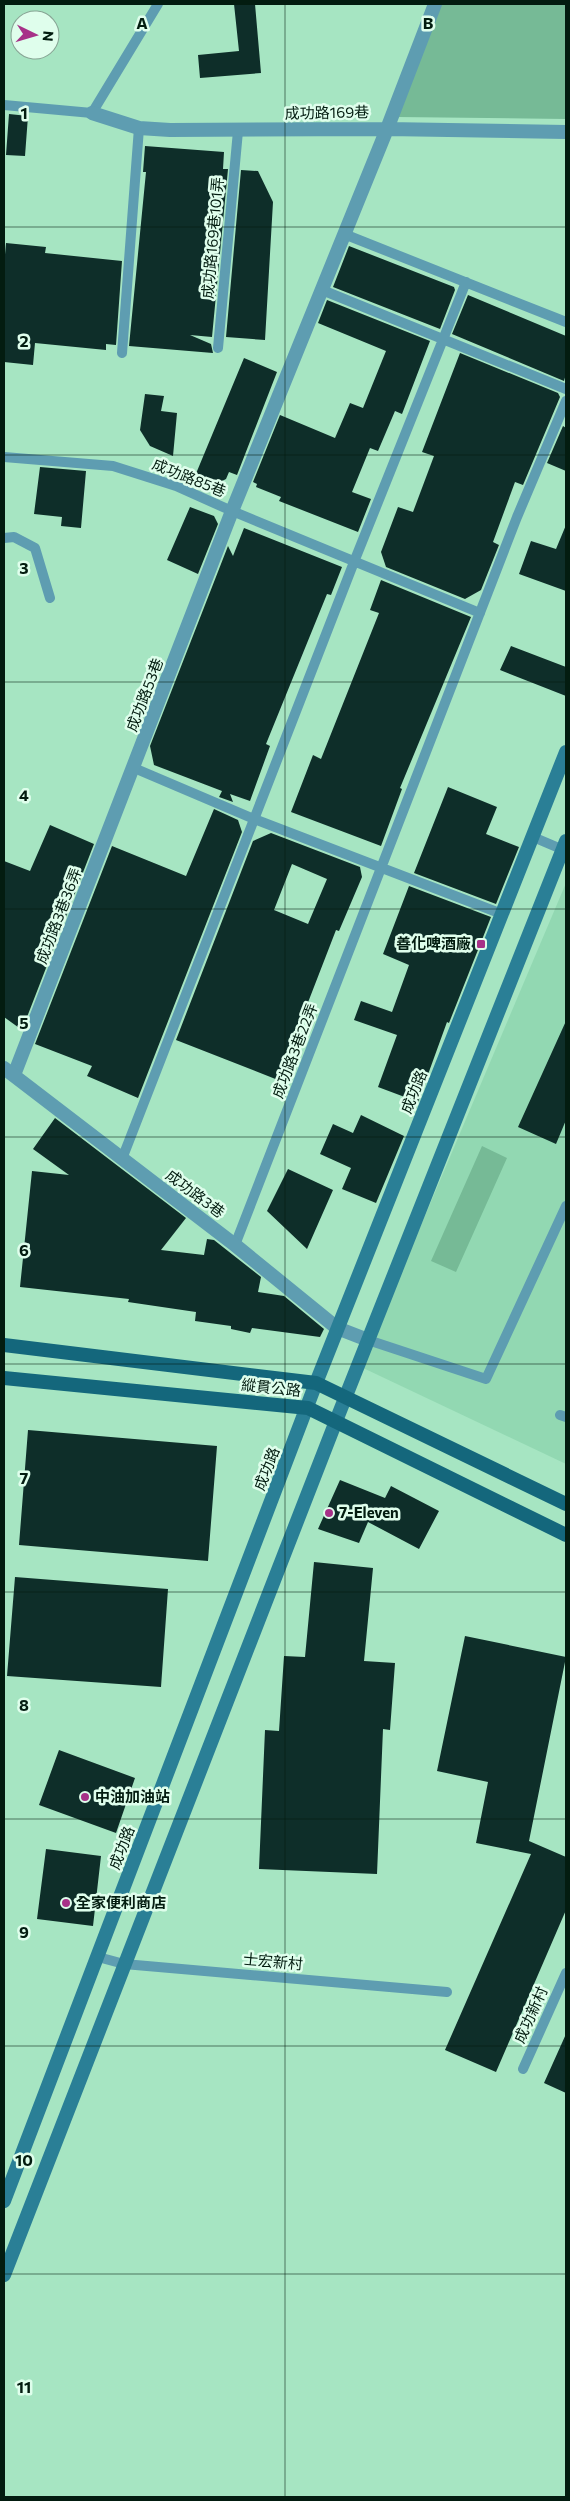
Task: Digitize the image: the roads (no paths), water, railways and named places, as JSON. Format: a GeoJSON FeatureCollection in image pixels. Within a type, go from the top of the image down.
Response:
{"type":"FeatureCollection","features":[{"type":"Feature","properties":{"kind":"main road","name":"成功路"},"geometry":{"type":"LineString","coordinates":[[4,2201],[337,1328],[566,752]]}},
{"type":"Feature","properties":{"kind":"main road"},"geometry":{"type":"LineString","coordinates":[[4,2275],[336,1421],[565,847]]}},
{"type":"Feature","properties":{"kind":"main road","name":"縱貫公路"},"geometry":{"type":"LineString","coordinates":[[4,1345],[316,1384],[346,1396],[566,1504]]}},
{"type":"Feature","properties":{"kind":"main road","name":"縱貫公路"},"geometry":{"type":"LineString","coordinates":[[4,1378],[308,1408],[566,1536]]}},
{"type":"Feature","properties":{"kind":"street","name":"成功路53巷"},"geometry":{"type":"LineString","coordinates":[[134,768],[232,511],[387,129],[435,4]]}},
{"type":"Feature","properties":{"kind":"street","name":"成功路169巷"},"geometry":{"type":"LineString","coordinates":[[92,113],[139,128],[238,131],[387,129],[566,132]]}},
{"type":"Feature","properties":{"kind":"street","name":"成功路3巷36弄"},"geometry":{"type":"LineString","coordinates":[[9,1072],[134,768]]}},
{"type":"Feature","properties":{"kind":"street","name":"成功路3巷"},"geometry":{"type":"LineString","coordinates":[[9,1072],[235,1245],[337,1328],[368,1340]]}},
{"type":"Feature","properties":{"kind":"lane"},"geometry":{"type":"LineString","coordinates":[[4,105],[92,113],[158,4]]}},
{"type":"Feature","properties":{"kind":"lane"},"geometry":{"type":"LineString","coordinates":[[122,354],[139,128]]}},
{"type":"Feature","properties":{"kind":"lane","name":"成功路169巷101弄"},"geometry":{"type":"LineString","coordinates":[[218,348],[238,131]]}},
{"type":"Feature","properties":{"kind":"lane"},"geometry":{"type":"LineString","coordinates":[[344,234],[566,322]]}},
{"type":"Feature","properties":{"kind":"lane"},"geometry":{"type":"LineString","coordinates":[[122,1159],[354,562],[466,282]]}},
{"type":"Feature","properties":{"kind":"lane"},"geometry":{"type":"LineString","coordinates":[[322,290],[566,389]]}},
{"type":"Feature","properties":{"kind":"lane"},"geometry":{"type":"LineString","coordinates":[[382,867],[480,613],[566,402]]}},
{"type":"Feature","properties":{"kind":"lane","name":"成功路85巷"},"geometry":{"type":"LineString","coordinates":[[4,457],[113,466],[176,486],[354,562],[480,613]]}},
{"type":"Feature","properties":{"kind":"lane"},"geometry":{"type":"LineString","coordinates":[[4,538],[14,537],[35,548],[50,598]]}},
{"type":"Feature","properties":{"kind":"lane"},"geometry":{"type":"LineString","coordinates":[[134,768],[254,819],[502,914]]}},
{"type":"Feature","properties":{"kind":"lane"},"geometry":{"type":"LineString","coordinates":[[533,837],[565,847]]}},
{"type":"Feature","properties":{"kind":"lane","name":"成功路3巷22弄"},"geometry":{"type":"LineString","coordinates":[[235,1245],[382,867]]}},
{"type":"Feature","properties":{"kind":"lane"},"geometry":{"type":"LineString","coordinates":[[368,1340],[486,1379],[566,1206]]}},
{"type":"Feature","properties":{"kind":"lane","name":"士宏新村"},"geometry":{"type":"LineString","coordinates":[[98,1957],[124,1964],[447,1992]]}},
{"type":"Feature","properties":{"kind":"lane","name":"成功新村"},"geometry":{"type":"LineString","coordinates":[[523,2069],[566,1973]]}},
{"type":"Feature","properties":{"kind":"place","name":"善化啤酒廠"},"geometry":{"type":"Point","coordinates":[481,944]}},
{"type":"Feature","properties":{"kind":"place","name":"7-Eleven"},"geometry":{"type":"Point","coordinates":[329,1513]}},
{"type":"Feature","properties":{"kind":"place","name":"中油加油站"},"geometry":{"type":"Point","coordinates":[85,1797]}},
{"type":"Feature","properties":{"kind":"place","name":"全家便利商店"},"geometry":{"type":"Point","coordinates":[66,1903]}}]}
